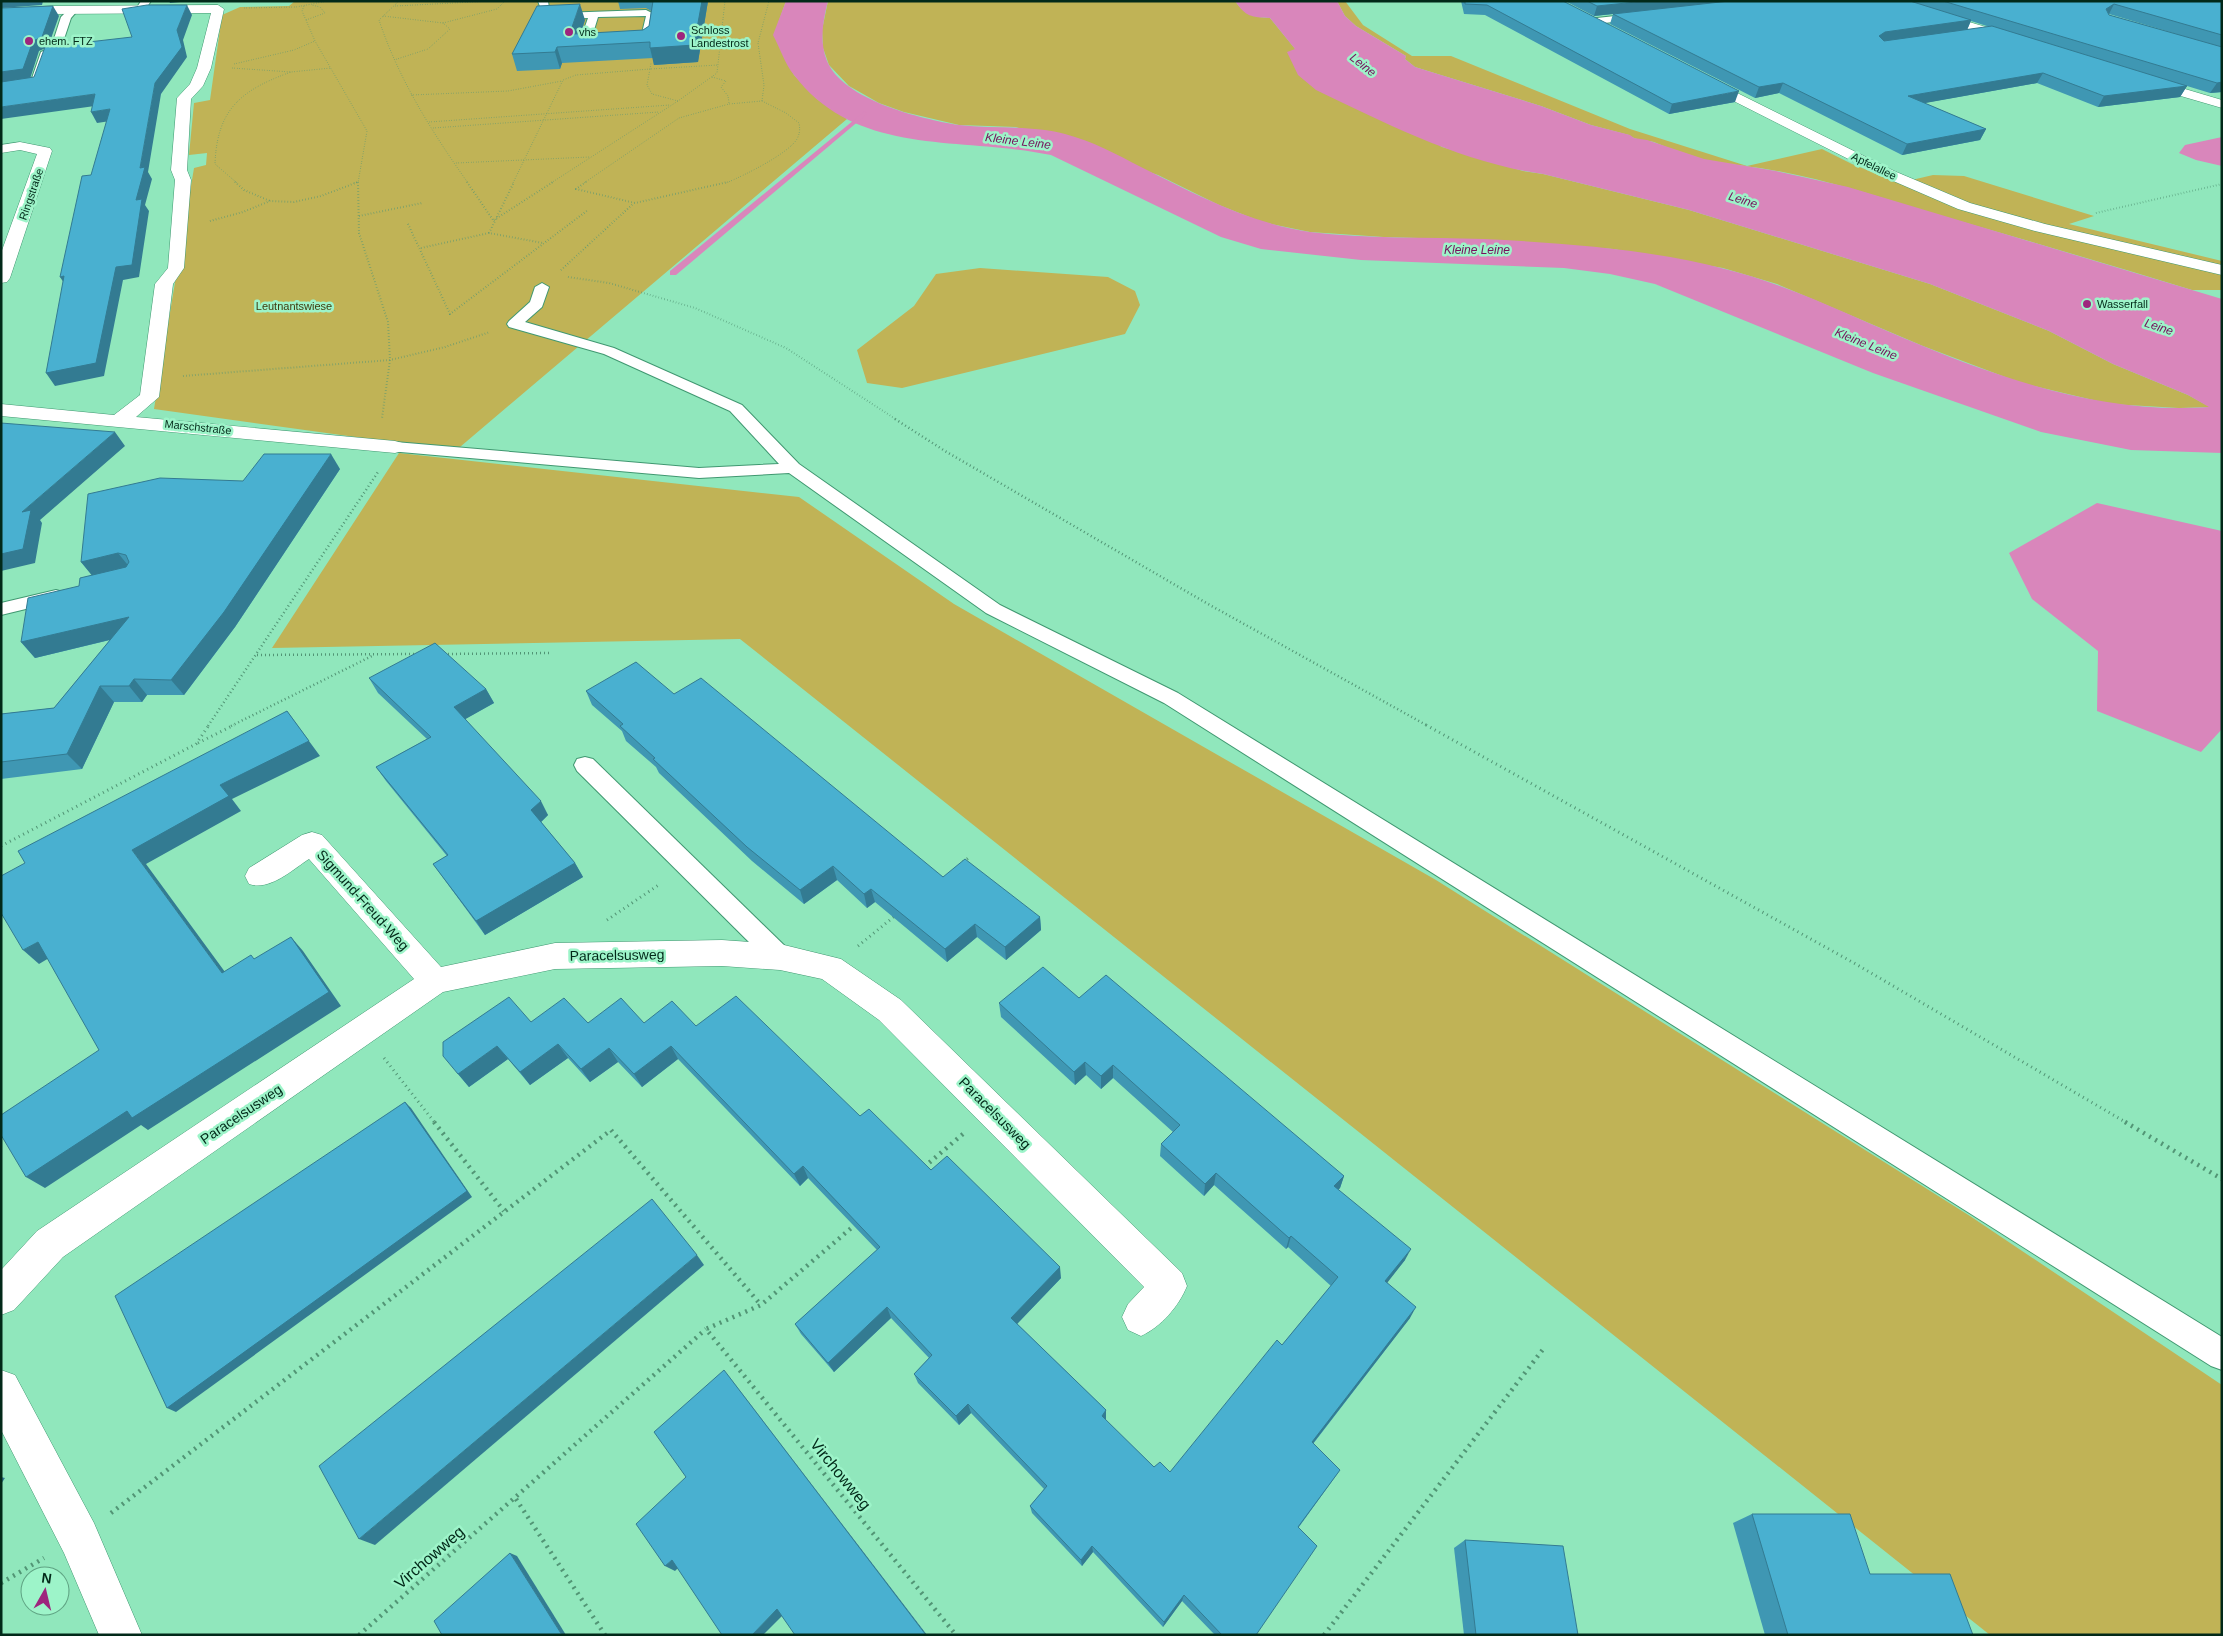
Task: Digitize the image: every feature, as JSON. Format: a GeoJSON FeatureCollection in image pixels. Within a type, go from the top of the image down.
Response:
{"type":"FeatureCollection","features":[{"type":"Feature","properties":{"kind":"street"},"geometry":{"type":"LineString","coordinates":[[1886,1],[2026,44]]}},
{"type":"Feature","properties":{"kind":"street"},"geometry":{"type":"LineString","coordinates":[[1,13],[144,5],[218,9],[208,68],[196,86],[184,98],[179,170],[183,180],[176,268],[164,284],[149,397],[119,420]]}},
{"type":"Feature","properties":{"kind":"street"},"geometry":{"type":"LineString","coordinates":[[1573,14],[1615,35]]}},
{"type":"Feature","properties":{"kind":"street","name":"Apfelallee"},"geometry":{"type":"LineString","coordinates":[[1694,75],[1889,174],[1964,206],[2040,228],[2222,270]]}},
{"type":"Feature","properties":{"kind":"street"},"geometry":{"type":"LineString","coordinates":[[2139,79],[2219,102]]}},
{"type":"Feature","properties":{"kind":"street","name":"Ringstraße"},"geometry":{"type":"LineString","coordinates":[[1,149],[20,146],[45,151],[1,278]]}},
{"type":"Feature","properties":{"kind":"street","name":"Marschstraße"},"geometry":{"type":"LineString","coordinates":[[1,410],[396,447]]}},
{"type":"Feature","properties":{"kind":"street","name":"Sigmund-Freud-Weg"},"geometry":{"type":"LineString","coordinates":[[259,876],[312,844],[435,981]]}},
{"type":"Feature","properties":{"kind":"street","name":"Paracelsusweg"},"geometry":{"type":"LineString","coordinates":[[1,1297],[50,1244],[435,981],[555,956],[722,953],[780,957],[830,968],[890,1010],[1170,1286],[1140,1317]]}},
{"type":"Feature","properties":{"kind":"street"},"geometry":{"type":"LineString","coordinates":[[1,1389],[79,1538],[121,1635]]}},
{"type":"Feature","properties":{"kind":"lane"},"geometry":{"type":"LineString","coordinates":[[543,1],[542,4],[545,10],[559,16],[643,12],[651,15],[646,42],[637,43]]}},
{"type":"Feature","properties":{"kind":"lane"},"geometry":{"type":"LineString","coordinates":[[1,89],[36,84],[46,52],[55,51],[66,17],[73,10]]}},
{"type":"Feature","properties":{"kind":"lane"},"geometry":{"type":"LineString","coordinates":[[1588,22],[1656,14]]}},
{"type":"Feature","properties":{"kind":"lane"},"geometry":{"type":"LineString","coordinates":[[594,15],[583,46],[610,45]]}},
{"type":"Feature","properties":{"kind":"lane"},"geometry":{"type":"LineString","coordinates":[[1959,36],[1988,32]]}},
{"type":"Feature","properties":{"kind":"lane"},"geometry":{"type":"LineString","coordinates":[[514,324],[537,304],[542,287]]}},
{"type":"Feature","properties":{"kind":"lane"},"geometry":{"type":"LineString","coordinates":[[514,324],[610,351],[736,408],[793,468],[993,609],[1170,698],[2222,1355]]}},
{"type":"Feature","properties":{"kind":"lane"},"geometry":{"type":"LineString","coordinates":[[396,447],[699,473],[793,468]]}},
{"type":"Feature","properties":{"kind":"lane"},"geometry":{"type":"LineString","coordinates":[[1,609],[75,591]]}},
{"type":"Feature","properties":{"kind":"lane"},"geometry":{"type":"LineString","coordinates":[[585,765],[780,957]]}},
{"type":"Feature","properties":{"kind":"path"},"geometry":{"type":"LineString","coordinates":[[218,9],[304,6],[328,1]]}},
{"type":"Feature","properties":{"kind":"path"},"geometry":{"type":"LineString","coordinates":[[399,1],[379,20],[394,60],[411,95],[494,220]]}},
{"type":"Feature","properties":{"kind":"path"},"geometry":{"type":"LineString","coordinates":[[458,1],[462,2]]}},
{"type":"Feature","properties":{"kind":"path"},"geometry":{"type":"LineString","coordinates":[[395,6],[493,1]]}},
{"type":"Feature","properties":{"kind":"path"},"geometry":{"type":"LineString","coordinates":[[383,16],[443,23],[496,8],[505,1]]}},
{"type":"Feature","properties":{"kind":"path"},"geometry":{"type":"LineString","coordinates":[[494,220],[712,77],[718,65],[725,1]]}},
{"type":"Feature","properties":{"kind":"path"},"geometry":{"type":"LineString","coordinates":[[762,101],[766,88],[757,44],[768,13],[769,1]]}},
{"type":"Feature","properties":{"kind":"path"},"geometry":{"type":"LineString","coordinates":[[306,20],[325,13],[320,7],[310,4]]}},
{"type":"Feature","properties":{"kind":"path"},"geometry":{"type":"LineString","coordinates":[[304,6],[302,11],[315,41],[367,131],[358,182],[359,232],[388,322],[390,360],[384,414],[372,444]]}},
{"type":"Feature","properties":{"kind":"path"},"geometry":{"type":"LineString","coordinates":[[394,60],[428,49],[450,29],[443,23]]}},
{"type":"Feature","properties":{"kind":"path"},"geometry":{"type":"LineString","coordinates":[[208,68],[267,58],[315,41]]}},
{"type":"Feature","properties":{"kind":"path"},"geometry":{"type":"LineString","coordinates":[[651,61],[646,84],[647,89],[653,95],[678,101]]}},
{"type":"Feature","properties":{"kind":"path"},"geometry":{"type":"LineString","coordinates":[[411,95],[508,91],[563,80],[576,75],[718,65]]}},
{"type":"Feature","properties":{"kind":"path"},"geometry":{"type":"LineString","coordinates":[[208,68],[253,68],[291,72],[331,68]]}},
{"type":"Feature","properties":{"kind":"path"},"geometry":{"type":"LineString","coordinates":[[291,72],[266,80],[243,93],[229,109],[215,145],[215,164],[244,190],[270,201],[294,202],[321,196],[358,182]]}},
{"type":"Feature","properties":{"kind":"path"},"geometry":{"type":"LineString","coordinates":[[712,77],[726,80],[721,86],[728,96],[728,104]]}},
{"type":"Feature","properties":{"kind":"path"},"geometry":{"type":"LineString","coordinates":[[489,233],[563,80]]}},
{"type":"Feature","properties":{"kind":"path"},"geometry":{"type":"LineString","coordinates":[[762,101],[778,107],[799,123],[800,131],[797,139],[789,147],[749,173],[722,185],[635,203],[576,189],[679,118],[728,104],[762,101]]}},
{"type":"Feature","properties":{"kind":"path"},"geometry":{"type":"LineString","coordinates":[[429,122],[672,105]]}},
{"type":"Feature","properties":{"kind":"path"},"geometry":{"type":"LineString","coordinates":[[433,128],[660,112]]}},
{"type":"Feature","properties":{"kind":"path"},"geometry":{"type":"LineString","coordinates":[[456,163],[591,157]]}},
{"type":"Feature","properties":{"kind":"path"},"geometry":{"type":"LineString","coordinates":[[2040,228],[2123,206],[2222,184]]}},
{"type":"Feature","properties":{"kind":"path"},"geometry":{"type":"LineString","coordinates":[[179,226],[243,212],[270,201]]}},
{"type":"Feature","properties":{"kind":"path"},"geometry":{"type":"LineString","coordinates":[[359,216],[422,203]]}},
{"type":"Feature","properties":{"kind":"path"},"geometry":{"type":"LineString","coordinates":[[542,287],[635,203]]}},
{"type":"Feature","properties":{"kind":"path"},"geometry":{"type":"LineString","coordinates":[[408,224],[421,248],[450,314],[588,210]]}},
{"type":"Feature","properties":{"kind":"path"},"geometry":{"type":"LineString","coordinates":[[421,248],[489,233],[543,244]]}},
{"type":"Feature","properties":{"kind":"path"},"geometry":{"type":"LineString","coordinates":[[555,275],[609,283],[695,308],[786,348],[944,451],[1191,594],[1854,963],[2222,1179]]}},
{"type":"Feature","properties":{"kind":"path"},"geometry":{"type":"LineString","coordinates":[[152,378],[390,360],[445,347],[514,324]]}},
{"type":"Feature","properties":{"kind":"path"},"geometry":{"type":"LineString","coordinates":[[196,744],[396,447]]}},
{"type":"Feature","properties":{"kind":"path"},"geometry":{"type":"LineString","coordinates":[[443,654],[551,653]]}},
{"type":"Feature","properties":{"kind":"path"},"geometry":{"type":"LineString","coordinates":[[1,846],[374,654]]}},
{"type":"Feature","properties":{"kind":"path"},"geometry":{"type":"LineString","coordinates":[[256,655],[424,654]]}},
{"type":"Feature","properties":{"kind":"path"},"geometry":{"type":"LineString","coordinates":[[956,868],[971,856]]}},
{"type":"Feature","properties":{"kind":"path"},"geometry":{"type":"LineString","coordinates":[[555,956],[687,865]]}},
{"type":"Feature","properties":{"kind":"path"},"geometry":{"type":"LineString","coordinates":[[830,968],[904,909]]}},
{"type":"Feature","properties":{"kind":"path"},"geometry":{"type":"LineString","coordinates":[[363,1031],[504,1211]]}},
{"type":"Feature","properties":{"kind":"path"},"geometry":{"type":"LineString","coordinates":[[917,1172],[992,1109]]}},
{"type":"Feature","properties":{"kind":"path"},"geometry":{"type":"LineString","coordinates":[[1,1583],[79,1538],[611,1130],[761,1305]]}},
{"type":"Feature","properties":{"kind":"path","name":"Virchowweg"},"geometry":{"type":"LineString","coordinates":[[359,1635],[516,1499],[706,1329],[761,1305],[858,1223]]}},
{"type":"Feature","properties":{"kind":"path","name":"Virchowweg"},"geometry":{"type":"LineString","coordinates":[[706,1329],[956,1635]]}},
{"type":"Feature","properties":{"kind":"path"},"geometry":{"type":"LineString","coordinates":[[1324,1635],[1544,1348]]}},
{"type":"Feature","properties":{"kind":"path"},"geometry":{"type":"LineString","coordinates":[[516,1499],[605,1635]]}},
{"type":"Feature","properties":{"kind":"green space","name":"Leutnantswiese"},"geometry":{"type":"Polygon","coordinates":[[[295,1],[786,1],[774,35],[794,75],[817,99],[847,119],[460,447],[399,443],[154,409],[194,168],[206,165],[207,153],[189,155],[194,103],[210,100],[222,15],[240,7],[289,6],[295,1]]]}},
{"type":"Feature","properties":{"kind":"green space"},"geometry":{"type":"Polygon","coordinates":[[[828,1],[1235,1],[1250,14],[1270,18],[1296,50],[1442,147],[1523,171],[1543,174],[1689,210],[1930,284],[2049,331],[2113,364],[2188,395],[2210,407],[2179,408],[2110,404],[2021,383],[1923,346],[1777,284],[1723,268],[1613,249],[1487,240],[1384,237],[1310,232],[1262,222],[1219,205],[1158,175],[1016,127],[959,125],[904,112],[879,103],[849,86],[829,65],[823,48],[822,30],[828,1]]]}},
{"type":"Feature","properties":{"kind":"green space"},"geometry":{"type":"Polygon","coordinates":[[[1337,1],[1345,1],[1363,25],[1412,56],[1451,56],[1630,129],[1747,166],[1822,149],[1852,164],[1899,183],[1933,175],[1964,176],[2094,216],[2069,224],[2222,261],[2222,290],[2192,290],[1845,187],[1803,176],[1701,159],[1654,142],[1591,125],[1541,106],[1415,67],[1405,59],[1406,56],[1356,26],[1345,16],[1337,1]]]}},
{"type":"Feature","properties":{"kind":"green space"},"geometry":{"type":"Polygon","coordinates":[[[980,268],[1108,277],[1135,291],[1140,305],[1125,334],[902,388],[867,383],[857,350],[914,306],[936,274],[980,268]]]}},
{"type":"Feature","properties":{"kind":"green space"},"geometry":{"type":"Polygon","coordinates":[[[399,453],[799,497],[954,604],[1436,880],[1970,1216],[2222,1385],[2222,1635],[1990,1635],[740,639],[272,648],[399,453]]]}},
{"type":"Feature","properties":{"kind":"water"},"geometry":{"type":"Polygon","coordinates":[[[786,1],[828,1],[822,38],[827,61],[836,75],[849,87],[866,97],[905,112],[943,122],[972,126],[1039,129],[1085,140],[1202,197],[1265,222],[1287,228],[1332,234],[1376,237],[1484,239],[1606,248],[1666,256],[1751,276],[1801,294],[1957,360],[2027,383],[2099,401],[2135,406],[2209,407],[2188,395],[2113,364],[2049,331],[1930,284],[1689,210],[1543,174],[1513,169],[1455,152],[1426,141],[1316,90],[1298,75],[1287,52],[1295,49],[1270,18],[1250,15],[1242,10],[1235,1],[1337,1],[1345,16],[1356,26],[1406,56],[1405,59],[1415,67],[1541,106],[1591,125],[1647,140],[1704,159],[1776,171],[1848,187],[2222,299],[2222,453],[2131,450],[2041,432],[1873,373],[1655,284],[1610,274],[1564,268],[1361,260],[1261,249],[1221,237],[1051,155],[913,139],[880,132],[848,120],[819,101],[791,71],[773,35],[786,1]]]}},
{"type":"Feature","properties":{"kind":"water"},"geometry":{"type":"Polygon","coordinates":[[[2222,137],[2222,166],[2196,160],[2179,153],[2185,145],[2222,137]]]}},
{"type":"Feature","properties":{"kind":"water"},"geometry":{"type":"Polygon","coordinates":[[[2097,503],[2222,531],[2222,729],[2201,752],[2097,711],[2098,651],[2032,599],[2009,553],[2097,503]]]}},
{"type":"Feature","properties":{"kind":"building"},"geometry":{"type":"Polygon","coordinates":[[[653,1],[702,1],[694,45],[650,48],[650,42],[557,47],[555,52],[512,54],[537,6],[580,4],[571,30],[574,34],[643,30],[649,26],[653,1]]]}},
{"type":"Feature","properties":{"kind":"building"},"geometry":{"type":"Polygon","coordinates":[[[1465,1],[1563,1],[1739,91],[1672,104],[1487,5],[1465,4],[1465,1]]]}},
{"type":"Feature","properties":{"kind":"building"},"geometry":{"type":"Polygon","coordinates":[[[1587,1],[1646,1],[1597,6],[1587,1]]]}},
{"type":"Feature","properties":{"kind":"building"},"geometry":{"type":"Polygon","coordinates":[[[1729,1],[1910,1],[1971,20],[1885,32],[1879,36],[1884,41],[1992,26],[2187,86],[2104,96],[2043,73],[1908,96],[1986,129],[1907,144],[1783,83],[1759,87],[1613,14],[1729,1]]]}},
{"type":"Feature","properties":{"kind":"building"},"geometry":{"type":"Polygon","coordinates":[[[1943,1],[2222,1],[2222,35],[2114,4],[2106,9],[2109,15],[2222,47],[2222,82],[2217,83],[1943,1]]]}},
{"type":"Feature","properties":{"kind":"building"},"geometry":{"type":"Polygon","coordinates":[[[147,5],[187,5],[177,30],[182,47],[155,83],[140,168],[145,167],[136,200],[142,199],[132,265],[116,267],[96,363],[46,373],[64,276],[60,277],[82,176],[91,175],[110,109],[91,112],[95,94],[1,107],[1,82],[34,77],[45,47],[132,37],[122,9],[147,5]]]}},
{"type":"Feature","properties":{"kind":"building"},"geometry":{"type":"Polygon","coordinates":[[[53,6],[42,37],[33,41],[23,69],[1,72],[1,8],[53,6]]]}},
{"type":"Feature","properties":{"kind":"building"},"geometry":{"type":"Polygon","coordinates":[[[1,423],[115,432],[22,512],[31,510],[23,549],[1,554],[1,423]]]}},
{"type":"Feature","properties":{"kind":"building"},"geometry":{"type":"Polygon","coordinates":[[[264,454],[331,454],[224,612],[171,680],[134,679],[129,686],[100,686],[67,754],[1,762],[1,714],[54,708],[129,617],[21,642],[28,598],[79,586],[80,578],[126,567],[129,562],[126,555],[118,553],[81,562],[88,494],[160,478],[243,481],[264,454]]]}},
{"type":"Feature","properties":{"kind":"building"},"geometry":{"type":"Polygon","coordinates":[[[435,643],[486,689],[454,707],[541,801],[531,810],[575,863],[476,921],[433,864],[448,855],[376,767],[431,737],[369,678],[435,643]]]}},
{"type":"Feature","properties":{"kind":"building"},"geometry":{"type":"Polygon","coordinates":[[[636,662],[674,694],[701,678],[943,877],[965,859],[1040,917],[1005,947],[975,924],[945,949],[871,889],[864,894],[833,866],[800,890],[747,847],[653,759],[655,758],[620,726],[623,724],[586,691],[636,662]]]}},
{"type":"Feature","properties":{"kind":"building"},"geometry":{"type":"Polygon","coordinates":[[[287,711],[309,741],[220,785],[229,796],[132,850],[222,973],[251,955],[254,959],[291,937],[329,992],[132,1118],[127,1111],[26,1177],[1,1135],[1,1115],[99,1050],[38,942],[23,950],[1,913],[1,876],[25,863],[18,851],[287,711]]]}},
{"type":"Feature","properties":{"kind":"building"},"geometry":{"type":"Polygon","coordinates":[[[1043,967],[1079,998],[1106,975],[1344,1176],[1334,1186],[1411,1249],[1385,1281],[1416,1307],[1312,1442],[1340,1470],[1298,1527],[1317,1546],[1256,1635],[1222,1635],[1184,1595],[1164,1622],[1092,1546],[1081,1560],[1030,1506],[1047,1486],[968,1404],[956,1416],[914,1374],[932,1355],[887,1307],[828,1363],[795,1324],[880,1247],[803,1166],[794,1174],[671,1046],[634,1074],[609,1048],[581,1069],[558,1044],[520,1072],[497,1046],[458,1074],[443,1056],[443,1042],[509,997],[531,1022],[564,998],[588,1023],[621,998],[644,1023],[672,1001],[696,1026],[736,996],[860,1116],[869,1109],[931,1170],[947,1156],[1060,1267],[1011,1318],[1106,1410],[1102,1416],[1154,1467],[1160,1462],[1170,1472],[1277,1340],[1282,1345],[1338,1277],[1291,1236],[1289,1238],[1216,1173],[1205,1184],[1161,1144],[1180,1125],[1113,1065],[1101,1076],[1085,1062],[1074,1072],[999,1003],[1043,967]]]}},
{"type":"Feature","properties":{"kind":"building"},"geometry":{"type":"Polygon","coordinates":[[[405,1102],[467,1191],[167,1408],[115,1296],[405,1102]]]}},
{"type":"Feature","properties":{"kind":"building"},"geometry":{"type":"Polygon","coordinates":[[[652,1199],[697,1255],[359,1539],[319,1466],[652,1199]]]}},
{"type":"Feature","properties":{"kind":"building"},"geometry":{"type":"Polygon","coordinates":[[[724,1370],[926,1635],[795,1635],[777,1609],[752,1635],[722,1635],[672,1560],[665,1566],[636,1524],[686,1477],[654,1432],[724,1370]]]}},
{"type":"Feature","properties":{"kind":"building"},"geometry":{"type":"Polygon","coordinates":[[[1752,1514],[1850,1514],[1870,1574],[1950,1574],[1973,1635],[1788,1635],[1752,1514]]]}},
{"type":"Feature","properties":{"kind":"building"},"geometry":{"type":"Polygon","coordinates":[[[1465,1540],[1563,1546],[1578,1635],[1476,1635],[1465,1540]]]}},
{"type":"Feature","properties":{"kind":"building"},"geometry":{"type":"Polygon","coordinates":[[[510,1553],[562,1635],[442,1635],[434,1621],[510,1553]]]}},
{"type":"Feature","properties":{"kind":"waterway"},"geometry":{"type":"LineString","coordinates":[[673,273],[865,113]]}},
{"type":"Feature","properties":{"kind":"place","name":"vhs"},"geometry":{"type":"Point","coordinates":[569,32]}},
{"type":"Feature","properties":{"kind":"place","name":"Schloss Landestrost"},"geometry":{"type":"Point","coordinates":[681,36]}},
{"type":"Feature","properties":{"kind":"place","name":"ehem. FTZ"},"geometry":{"type":"Point","coordinates":[29,41]}},
{"type":"Feature","properties":{"kind":"place","name":"Wasserfall"},"geometry":{"type":"Point","coordinates":[2087,304]}},
{"type":"Feature","properties":{"kind":"water label","name":"Leine"},"geometry":{"type":"Point","coordinates":[1363,65]}},
{"type":"Feature","properties":{"kind":"water label","name":"Kleine Leine"},"geometry":{"type":"Point","coordinates":[1018,141]}},
{"type":"Feature","properties":{"kind":"water label","name":"Leine"},"geometry":{"type":"Point","coordinates":[1743,200]}},
{"type":"Feature","properties":{"kind":"water label","name":"Kleine Leine"},"geometry":{"type":"Point","coordinates":[1477,250]}},
{"type":"Feature","properties":{"kind":"water label","name":"Leine"},"geometry":{"type":"Point","coordinates":[2159,327]}},
{"type":"Feature","properties":{"kind":"water label","name":"Kleine Leine"},"geometry":{"type":"Point","coordinates":[1866,344]}}]}
